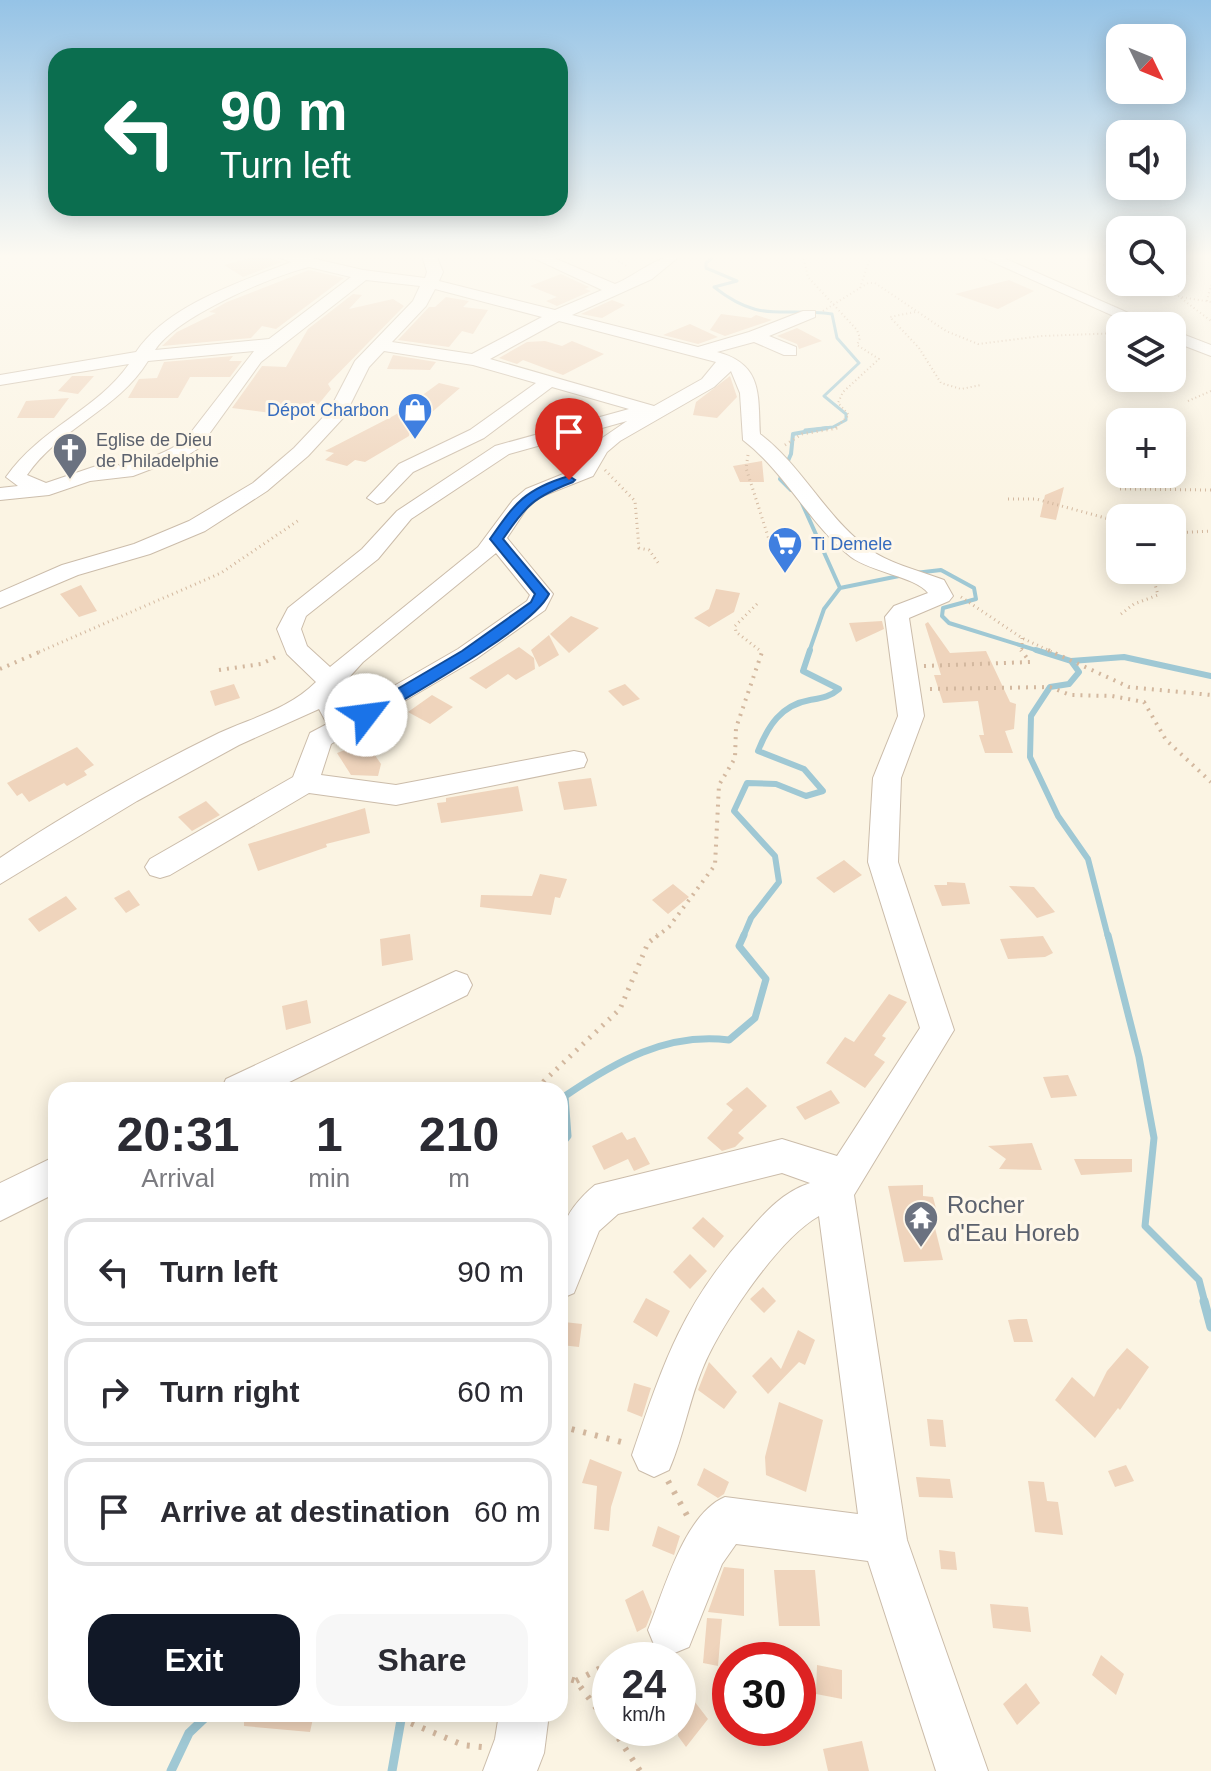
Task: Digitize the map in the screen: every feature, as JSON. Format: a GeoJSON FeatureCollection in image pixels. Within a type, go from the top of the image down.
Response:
{"type":"FeatureCollection","features":[{"type":"Feature","properties":{"kind":"street"},"geometry":{"type":"LineString","coordinates":[[38,489],[16,477],[28,457],[118,389],[145,356],[155,338]]}},
{"type":"Feature","properties":{"kind":"street"},"geometry":{"type":"LineString","coordinates":[[0,494],[94,476],[152,448],[192,444],[255,358],[277,338]]}},
{"type":"Feature","properties":{"kind":"street"},"geometry":{"type":"LineString","coordinates":[[0,601],[70,570],[142,549],[227,510],[310,443],[337,413],[361,365],[388,338]]}},
{"type":"Feature","properties":{"kind":"street"},"geometry":{"type":"LineString","coordinates":[[475,360],[516,338]]}},
{"type":"Feature","properties":{"kind":"street"},"geometry":{"type":"LineString","coordinates":[[644,338],[714,356],[739,366],[751,386],[759,443],[804,486],[837,533],[872,561],[936,585],[941,596],[902,611],[897,617],[911,716],[887,778],[883,862],[937,1030],[839,1184],[793,1212],[728,1284],[686,1357],[654,1455]]}},
{"type":"Feature","properties":{"kind":"street"},"geometry":{"type":"LineString","coordinates":[[714,356],[752,338]]}},
{"type":"Feature","properties":{"kind":"street"},"geometry":{"type":"LineString","coordinates":[[759,338],[790,351]]}},
{"type":"Feature","properties":{"kind":"street"},"geometry":{"type":"LineString","coordinates":[[1186,341],[1211,351]]}},
{"type":"Feature","properties":{"kind":"street"},"geometry":{"type":"LineString","coordinates":[[0,380],[145,356],[269,344]]}},
{"type":"Feature","properties":{"kind":"street"},"geometry":{"type":"LineString","coordinates":[[381,345],[475,360],[548,382],[659,408]]}},
{"type":"Feature","properties":{"kind":"street"},"geometry":{"type":"LineString","coordinates":[[0,873],[65,828],[127,794],[230,739],[306,707],[354,657],[444,587],[496,539],[520,504],[533,493],[586,472],[599,449],[613,437],[659,408],[708,383],[714,356]]}},
{"type":"Feature","properties":{"kind":"street"},"geometry":{"type":"LineString","coordinates":[[377,498],[406,468],[477,434],[548,382]]}},
{"type":"Feature","properties":{"kind":"street"},"geometry":{"type":"LineString","coordinates":[[160,867],[305,783],[331,733],[330,681],[296,649],[289,629],[296,613],[370,554],[404,515],[457,482],[486,459],[502,450],[659,408]]}},
{"type":"Feature","properties":{"kind":"street"},"geometry":{"type":"LineString","coordinates":[[331,733],[467,654],[537,605],[542,594],[496,539]]}},
{"type":"Feature","properties":{"kind":"street"},"geometry":{"type":"LineString","coordinates":[[295,712],[331,733]]}},
{"type":"Feature","properties":{"kind":"street"},"geometry":{"type":"LineString","coordinates":[[305,783],[396,795],[574,760]]}},
{"type":"Feature","properties":{"kind":"street"},"geometry":{"type":"LineString","coordinates":[[255,1082],[456,985]]}},
{"type":"Feature","properties":{"kind":"street"},"geometry":{"type":"LineString","coordinates":[[568,1259],[585,1218],[608,1198],[782,1156],[839,1184]]}},
{"type":"Feature","properties":{"kind":"street"},"geometry":{"type":"LineString","coordinates":[[0,1203],[48,1178]]}},
{"type":"Feature","properties":{"kind":"street"},"geometry":{"type":"LineString","coordinates":[[839,1184],[884,1540],[962,1771]]}},
{"type":"Feature","properties":{"kind":"street"},"geometry":{"type":"LineString","coordinates":[[672,1630],[705,1549],[725,1520],[884,1540]]}},
{"type":"Feature","properties":{"kind":"path"},"geometry":{"type":"LineString","coordinates":[[775,558],[746,468],[759,443],[791,443],[797,436],[838,429],[846,424],[849,415],[838,403],[843,392],[879,359],[857,345],[860,338]]}},
{"type":"Feature","properties":{"kind":"path"},"geometry":{"type":"LineString","coordinates":[[908,338],[919,348],[941,383],[961,389],[981,385]]}},
{"type":"Feature","properties":{"kind":"path"},"geometry":{"type":"LineString","coordinates":[[962,338],[978,344],[1036,338]]}},
{"type":"Feature","properties":{"kind":"path"},"geometry":{"type":"LineString","coordinates":[[1188,401],[1211,391]]}},
{"type":"Feature","properties":{"kind":"path"},"geometry":{"type":"LineString","coordinates":[[595,460],[635,501],[639,548],[649,550],[659,564]]}},
{"type":"Feature","properties":{"kind":"path"},"geometry":{"type":"LineString","coordinates":[[1120,489],[1211,490]]}},
{"type":"Feature","properties":{"kind":"path"},"geometry":{"type":"LineString","coordinates":[[1008,499],[1036,499],[1106,518]]}},
{"type":"Feature","properties":{"kind":"path"},"geometry":{"type":"LineString","coordinates":[[0,669],[221,573],[299,520]]}},
{"type":"Feature","properties":{"kind":"path"},"geometry":{"type":"LineString","coordinates":[[1186,534],[1211,531]]}},
{"type":"Feature","properties":{"kind":"path"},"geometry":{"type":"LineString","coordinates":[[1121,614],[1134,604],[1158,595],[1155,584]]}},
{"type":"Feature","properties":{"kind":"path"},"geometry":{"type":"LineString","coordinates":[[936,585],[968,601],[1022,638],[1072,657],[1129,687],[1144,702],[1166,740],[1211,782]]}},
{"type":"Feature","properties":{"kind":"path"},"geometry":{"type":"LineString","coordinates":[[544,1082],[620,1009],[648,943],[669,927],[715,865],[719,785],[735,758],[736,728],[762,652],[736,632],[735,626],[757,604]]}},
{"type":"Feature","properties":{"kind":"path"},"geometry":{"type":"LineString","coordinates":[[907,679],[1030,662],[1020,649],[1022,638]]}},
{"type":"Feature","properties":{"kind":"path"},"geometry":{"type":"LineString","coordinates":[[219,670],[261,664],[296,649]]}},
{"type":"Feature","properties":{"kind":"path"},"geometry":{"type":"LineString","coordinates":[[907,679],[958,688],[1050,687],[1070,695],[1112,696],[1144,702]]}},
{"type":"Feature","properties":{"kind":"path"},"geometry":{"type":"LineString","coordinates":[[1129,687],[1211,695]]}},
{"type":"Feature","properties":{"kind":"path"},"geometry":{"type":"LineString","coordinates":[[568,1428],[618,1440],[654,1455],[705,1549]]}},
{"type":"Feature","properties":{"kind":"path"},"geometry":{"type":"LineString","coordinates":[[576,1681],[592,1673]]}},
{"type":"Feature","properties":{"kind":"path"},"geometry":{"type":"LineString","coordinates":[[568,1678],[576,1681],[592,1702]]}},
{"type":"Feature","properties":{"kind":"path"},"geometry":{"type":"LineString","coordinates":[[408,1722],[463,1745],[517,1745]]}},
{"type":"Feature","properties":{"kind":"path"},"geometry":{"type":"LineString","coordinates":[[624,1746],[640,1771]]}},
{"type":"Feature","properties":{"kind":"building"},"geometry":{"type":"Polygon","coordinates":[[[171,338],[251,338],[251,338],[162,346],[171,338]]]}},
{"type":"Feature","properties":{"kind":"building"},"geometry":{"type":"Polygon","coordinates":[[[303,338],[373,338],[328,384],[331,389],[313,411],[275,407],[271,413],[232,408],[262,366],[286,367],[303,338]]]}},
{"type":"Feature","properties":{"kind":"building"},"geometry":{"type":"Polygon","coordinates":[[[400,338],[457,338],[449,347],[398,340],[400,338]]]}},
{"type":"Feature","properties":{"kind":"building"},"geometry":{"type":"Polygon","coordinates":[[[673,338],[716,338],[698,344],[673,338]]]}},
{"type":"Feature","properties":{"kind":"building"},"geometry":{"type":"Polygon","coordinates":[[[781,338],[816,338],[822,341],[799,349],[797,344],[781,338]]]}},
{"type":"Feature","properties":{"kind":"building"},"geometry":{"type":"Polygon","coordinates":[[[545,341],[562,346],[572,341],[604,354],[563,375],[523,360],[517,364],[499,358],[527,342],[545,341]]]}},
{"type":"Feature","properties":{"kind":"building"},"geometry":{"type":"Polygon","coordinates":[[[393,355],[436,362],[430,370],[387,369],[393,355]]]}},
{"type":"Feature","properties":{"kind":"building"},"geometry":{"type":"Polygon","coordinates":[[[233,356],[229,361],[242,361],[230,377],[190,377],[178,398],[128,398],[139,379],[157,378],[164,362],[233,356]]]}},
{"type":"Feature","properties":{"kind":"building"},"geometry":{"type":"Polygon","coordinates":[[[72,376],[94,376],[78,394],[58,391],[72,376]]]}},
{"type":"Feature","properties":{"kind":"building"},"geometry":{"type":"Polygon","coordinates":[[[730,376],[737,397],[717,418],[693,415],[696,402],[730,376]]]}},
{"type":"Feature","properties":{"kind":"building"},"geometry":{"type":"Polygon","coordinates":[[[439,383],[460,388],[410,431],[409,436],[365,462],[355,460],[347,466],[325,460],[334,453],[325,451],[395,415],[439,383]]]}},
{"type":"Feature","properties":{"kind":"building"},"geometry":{"type":"Polygon","coordinates":[[[69,398],[54,418],[17,418],[26,401],[69,398]]]}},
{"type":"Feature","properties":{"kind":"building"},"geometry":{"type":"Polygon","coordinates":[[[762,461],[764,482],[740,482],[733,466],[762,461]]]}},
{"type":"Feature","properties":{"kind":"building"},"geometry":{"type":"Polygon","coordinates":[[[1064,487],[1056,520],[1040,517],[1045,495],[1064,487]]]}},
{"type":"Feature","properties":{"kind":"building"},"geometry":{"type":"Polygon","coordinates":[[[81,585],[97,611],[79,617],[60,594],[81,585]]]}},
{"type":"Feature","properties":{"kind":"building"},"geometry":{"type":"Polygon","coordinates":[[[716,589],[740,593],[734,612],[709,627],[694,618],[709,609],[716,589]]]}},
{"type":"Feature","properties":{"kind":"building"},"geometry":{"type":"Polygon","coordinates":[[[571,616],[599,628],[569,653],[550,634],[571,616]]]}},
{"type":"Feature","properties":{"kind":"building"},"geometry":{"type":"Polygon","coordinates":[[[882,621],[884,629],[856,642],[849,623],[882,621]]]}},
{"type":"Feature","properties":{"kind":"building"},"geometry":{"type":"Polygon","coordinates":[[[928,622],[950,653],[986,651],[1010,702],[1016,704],[1014,729],[1005,731],[1013,753],[985,753],[979,735],[984,735],[978,701],[943,703],[934,675],[941,675],[925,624],[928,622]]]}},
{"type":"Feature","properties":{"kind":"building"},"geometry":{"type":"Polygon","coordinates":[[[549,635],[559,655],[539,667],[531,650],[549,635]]]}},
{"type":"Feature","properties":{"kind":"building"},"geometry":{"type":"Polygon","coordinates":[[[519,647],[534,658],[535,669],[516,680],[508,674],[486,689],[469,678],[519,647]]]}},
{"type":"Feature","properties":{"kind":"building"},"geometry":{"type":"Polygon","coordinates":[[[234,684],[240,698],[215,706],[210,691],[234,684]]]}},
{"type":"Feature","properties":{"kind":"building"},"geometry":{"type":"Polygon","coordinates":[[[625,684],[640,699],[623,706],[608,691],[625,684]]]}},
{"type":"Feature","properties":{"kind":"building"},"geometry":{"type":"Polygon","coordinates":[[[432,695],[453,707],[430,724],[408,712],[432,695]]]}},
{"type":"Feature","properties":{"kind":"building"},"geometry":{"type":"Polygon","coordinates":[[[366,742],[381,764],[378,776],[351,775],[337,753],[366,742]]]}},
{"type":"Feature","properties":{"kind":"building"},"geometry":{"type":"Polygon","coordinates":[[[77,747],[94,765],[84,771],[87,775],[67,786],[64,783],[29,802],[22,793],[17,796],[7,783],[77,747]]]}},
{"type":"Feature","properties":{"kind":"building"},"geometry":{"type":"Polygon","coordinates":[[[591,778],[597,806],[564,810],[558,782],[591,778]]]}},
{"type":"Feature","properties":{"kind":"building"},"geometry":{"type":"Polygon","coordinates":[[[518,786],[523,811],[441,823],[437,803],[446,802],[446,798],[518,786]]]}},
{"type":"Feature","properties":{"kind":"building"},"geometry":{"type":"Polygon","coordinates":[[[206,801],[220,815],[192,831],[178,817],[206,801]]]}},
{"type":"Feature","properties":{"kind":"building"},"geometry":{"type":"Polygon","coordinates":[[[365,808],[370,833],[326,844],[327,847],[258,871],[248,844],[365,808]]]}},
{"type":"Feature","properties":{"kind":"building"},"geometry":{"type":"Polygon","coordinates":[[[844,860],[862,875],[834,893],[816,878],[844,860]]]}},
{"type":"Feature","properties":{"kind":"building"},"geometry":{"type":"Polygon","coordinates":[[[540,874],[567,879],[560,898],[555,897],[551,915],[480,907],[481,895],[532,896],[540,874]]]}},
{"type":"Feature","properties":{"kind":"building"},"geometry":{"type":"Polygon","coordinates":[[[947,882],[965,883],[970,904],[942,906],[934,885],[947,885],[947,882]]]}},
{"type":"Feature","properties":{"kind":"building"},"geometry":{"type":"Polygon","coordinates":[[[673,884],[689,897],[668,914],[652,900],[673,884]]]}},
{"type":"Feature","properties":{"kind":"building"},"geometry":{"type":"Polygon","coordinates":[[[1009,886],[1034,887],[1055,912],[1037,918],[1009,886]]]}},
{"type":"Feature","properties":{"kind":"building"},"geometry":{"type":"Polygon","coordinates":[[[129,890],[140,905],[126,913],[114,898],[129,890]]]}},
{"type":"Feature","properties":{"kind":"building"},"geometry":{"type":"Polygon","coordinates":[[[66,896],[77,909],[39,932],[28,919],[66,896]]]}},
{"type":"Feature","properties":{"kind":"building"},"geometry":{"type":"Polygon","coordinates":[[[410,934],[413,960],[382,966],[380,939],[410,934]]]}},
{"type":"Feature","properties":{"kind":"building"},"geometry":{"type":"Polygon","coordinates":[[[1043,936],[1053,953],[1045,957],[1008,959],[1000,939],[1043,936]]]}},
{"type":"Feature","properties":{"kind":"building"},"geometry":{"type":"Polygon","coordinates":[[[889,994],[907,1002],[882,1036],[886,1038],[874,1055],[885,1062],[865,1088],[826,1063],[845,1037],[854,1042],[889,994]]]}},
{"type":"Feature","properties":{"kind":"building"},"geometry":{"type":"Polygon","coordinates":[[[307,1000],[311,1023],[286,1030],[282,1006],[307,1000]]]}},
{"type":"Feature","properties":{"kind":"building"},"geometry":{"type":"Polygon","coordinates":[[[1068,1075],[1077,1096],[1051,1098],[1043,1077],[1068,1075]]]}},
{"type":"Feature","properties":{"kind":"building"},"geometry":{"type":"Polygon","coordinates":[[[747,1087],[767,1106],[738,1133],[744,1138],[735,1147],[722,1151],[707,1138],[733,1110],[726,1104],[747,1087]]]}},
{"type":"Feature","properties":{"kind":"building"},"geometry":{"type":"Polygon","coordinates":[[[831,1090],[840,1103],[805,1120],[796,1107],[831,1090]]]}},
{"type":"Feature","properties":{"kind":"building"},"geometry":{"type":"Polygon","coordinates":[[[622,1132],[627,1140],[635,1137],[650,1164],[634,1171],[628,1159],[604,1170],[592,1146],[622,1132]]]}},
{"type":"Feature","properties":{"kind":"building"},"geometry":{"type":"Polygon","coordinates":[[[1032,1143],[1042,1170],[999,1169],[1006,1159],[988,1146],[1032,1143]]]}},
{"type":"Feature","properties":{"kind":"building"},"geometry":{"type":"Polygon","coordinates":[[[1074,1159],[1132,1159],[1132,1172],[1081,1175],[1074,1159]]]}},
{"type":"Feature","properties":{"kind":"building"},"geometry":{"type":"Polygon","coordinates":[[[923,1185],[923,1196],[933,1197],[938,1216],[932,1216],[943,1260],[904,1262],[888,1186],[923,1185]]]}},
{"type":"Feature","properties":{"kind":"building"},"geometry":{"type":"Polygon","coordinates":[[[703,1217],[724,1236],[714,1248],[692,1228],[703,1217]]]}},
{"type":"Feature","properties":{"kind":"building"},"geometry":{"type":"Polygon","coordinates":[[[690,1254],[707,1271],[690,1289],[673,1272],[690,1254]]]}},
{"type":"Feature","properties":{"kind":"building"},"geometry":{"type":"Polygon","coordinates":[[[763,1287],[776,1301],[764,1313],[750,1299],[763,1287]]]}},
{"type":"Feature","properties":{"kind":"building"},"geometry":{"type":"Polygon","coordinates":[[[646,1298],[670,1311],[657,1337],[633,1322],[646,1298]]]}},
{"type":"Feature","properties":{"kind":"building"},"geometry":{"type":"Polygon","coordinates":[[[1027,1319],[1033,1342],[1014,1342],[1008,1320],[1027,1319]]]}},
{"type":"Feature","properties":{"kind":"building"},"geometry":{"type":"Polygon","coordinates":[[[568,1322],[582,1324],[579,1347],[568,1346],[568,1322]]]}},
{"type":"Feature","properties":{"kind":"building"},"geometry":{"type":"Polygon","coordinates":[[[798,1330],[815,1340],[805,1365],[799,1362],[768,1394],[752,1376],[771,1357],[781,1369],[798,1330]]]}},
{"type":"Feature","properties":{"kind":"building"},"geometry":{"type":"Polygon","coordinates":[[[1127,1348],[1149,1367],[1120,1410],[1118,1408],[1095,1438],[1055,1400],[1072,1377],[1094,1397],[1107,1371],[1127,1348]]]}},
{"type":"Feature","properties":{"kind":"building"},"geometry":{"type":"Polygon","coordinates":[[[709,1362],[737,1392],[724,1409],[698,1390],[709,1362]]]}},
{"type":"Feature","properties":{"kind":"building"},"geometry":{"type":"Polygon","coordinates":[[[634,1383],[651,1388],[642,1417],[627,1411],[634,1383]]]}},
{"type":"Feature","properties":{"kind":"building"},"geometry":{"type":"Polygon","coordinates":[[[779,1402],[823,1420],[806,1492],[766,1475],[765,1457],[779,1402]]]}},
{"type":"Feature","properties":{"kind":"building"},"geometry":{"type":"Polygon","coordinates":[[[927,1419],[943,1420],[946,1447],[930,1446],[927,1419]]]}},
{"type":"Feature","properties":{"kind":"building"},"geometry":{"type":"Polygon","coordinates":[[[590,1459],[622,1472],[611,1507],[609,1531],[594,1529],[597,1486],[582,1483],[590,1459]]]}},
{"type":"Feature","properties":{"kind":"building"},"geometry":{"type":"Polygon","coordinates":[[[1126,1465],[1134,1481],[1115,1487],[1108,1471],[1126,1465]]]}},
{"type":"Feature","properties":{"kind":"building"},"geometry":{"type":"Polygon","coordinates":[[[704,1468],[729,1482],[724,1494],[718,1498],[697,1485],[704,1468]]]}},
{"type":"Feature","properties":{"kind":"building"},"geometry":{"type":"Polygon","coordinates":[[[916,1477],[950,1479],[953,1498],[919,1497],[916,1477]]]}},
{"type":"Feature","properties":{"kind":"building"},"geometry":{"type":"Polygon","coordinates":[[[1028,1481],[1044,1482],[1047,1501],[1058,1502],[1063,1535],[1035,1532],[1028,1481]]]}},
{"type":"Feature","properties":{"kind":"building"},"geometry":{"type":"Polygon","coordinates":[[[658,1526],[680,1536],[674,1555],[652,1546],[658,1526]]]}},
{"type":"Feature","properties":{"kind":"building"},"geometry":{"type":"Polygon","coordinates":[[[939,1550],[955,1552],[957,1570],[941,1569],[939,1550]]]}},
{"type":"Feature","properties":{"kind":"building"},"geometry":{"type":"Polygon","coordinates":[[[724,1567],[744,1569],[744,1616],[708,1612],[724,1567]]]}},
{"type":"Feature","properties":{"kind":"building"},"geometry":{"type":"Polygon","coordinates":[[[774,1570],[815,1570],[820,1626],[779,1626],[774,1570]]]}},
{"type":"Feature","properties":{"kind":"building"},"geometry":{"type":"Polygon","coordinates":[[[643,1590],[652,1612],[646,1627],[637,1632],[625,1600],[643,1590]]]}},
{"type":"Feature","properties":{"kind":"building"},"geometry":{"type":"Polygon","coordinates":[[[990,1604],[1028,1607],[1031,1632],[993,1628],[990,1604]]]}},
{"type":"Feature","properties":{"kind":"building"},"geometry":{"type":"Polygon","coordinates":[[[707,1618],[722,1619],[720,1642],[712,1642],[712,1665],[703,1663],[707,1618]]]}},
{"type":"Feature","properties":{"kind":"building"},"geometry":{"type":"Polygon","coordinates":[[[1101,1655],[1124,1674],[1116,1695],[1092,1675],[1101,1655]]]}},
{"type":"Feature","properties":{"kind":"building"},"geometry":{"type":"Polygon","coordinates":[[[817,1665],[842,1670],[842,1699],[816,1694],[817,1665]]]}},
{"type":"Feature","properties":{"kind":"building"},"geometry":{"type":"Polygon","coordinates":[[[1026,1683],[1040,1703],[1017,1725],[1003,1704],[1026,1683]]]}},
{"type":"Feature","properties":{"kind":"building"},"geometry":{"type":"Polygon","coordinates":[[[696,1703],[708,1719],[696,1734],[696,1703]]]}},
{"type":"Feature","properties":{"kind":"building"},"geometry":{"type":"Polygon","coordinates":[[[244,1722],[312,1722],[310,1732],[244,1726],[244,1722]]]}},
{"type":"Feature","properties":{"kind":"building"},"geometry":{"type":"Polygon","coordinates":[[[862,1741],[869,1771],[828,1771],[823,1749],[862,1741]]]}},
{"type":"Feature","properties":{"kind":"waterway"},"geometry":{"type":"LineString","coordinates":[[805,430],[833,427],[846,420],[846,414],[824,396],[859,363],[837,338]]}},
{"type":"Feature","properties":{"kind":"waterway"},"geometry":{"type":"LineString","coordinates":[[791,490],[780,479],[791,454],[793,434],[827,428]]}},
{"type":"Feature","properties":{"kind":"waterway"},"geometry":{"type":"LineString","coordinates":[[801,501],[840,588]]}},
{"type":"Feature","properties":{"kind":"waterway"},"geometry":{"type":"LineString","coordinates":[[915,573],[941,570],[974,588],[976,599],[943,608],[942,616],[949,623],[1042,652]]}},
{"type":"Feature","properties":{"kind":"waterway"},"geometry":{"type":"LineString","coordinates":[[840,588],[904,575]]}},
{"type":"Feature","properties":{"kind":"waterway"},"geometry":{"type":"LineString","coordinates":[[809,652],[824,609],[840,588]]}},
{"type":"Feature","properties":{"kind":"waterway"},"geometry":{"type":"LineString","coordinates":[[743,937],[751,918],[779,882],[775,856],[734,811],[747,783],[776,784],[806,796],[823,791],[804,769],[758,751],[771,725],[783,712],[839,689],[803,671],[810,650]]}},
{"type":"Feature","properties":{"kind":"waterway"},"geometry":{"type":"LineString","coordinates":[[1036,650],[1071,661]]}},
{"type":"Feature","properties":{"kind":"waterway"},"geometry":{"type":"LineString","coordinates":[[1071,661],[1124,657],[1211,676]]}},
{"type":"Feature","properties":{"kind":"waterway"},"geometry":{"type":"LineString","coordinates":[[1071,661],[1079,672],[1069,684],[1050,687],[1031,716],[1030,757],[1058,816],[1088,859],[1108,937]]}},
{"type":"Feature","properties":{"kind":"waterway"},"geometry":{"type":"LineString","coordinates":[[568,1094],[642,1052],[684,1041],[729,1040],[755,1018],[766,979],[739,946],[744,935]]}},
{"type":"Feature","properties":{"kind":"waterway"},"geometry":{"type":"LineString","coordinates":[[1108,935],[1139,1057],[1154,1138],[1145,1226],[1199,1280],[1205,1303]]}},
{"type":"Feature","properties":{"kind":"waterway"},"geometry":{"type":"LineString","coordinates":[[1204,1301],[1211,1327]]}},
{"type":"Feature","properties":{"kind":"waterway"},"geometry":{"type":"LineString","coordinates":[[171,1771],[189,1733],[201,1722]]}},
{"type":"Feature","properties":{"kind":"waterway"},"geometry":{"type":"LineString","coordinates":[[392,1771],[401,1722]]}},
{"type":"Feature","properties":{"kind":"place","name":"Dépot Charbon"},"geometry":{"type":"Point","coordinates":[415,441]}},
{"type":"Feature","properties":{"kind":"place","name":"Eglise de Dieu de Philadelphie"},"geometry":{"type":"Point","coordinates":[70,481]}},
{"type":"Feature","properties":{"kind":"place","name":"Ti Demele"},"geometry":{"type":"Point","coordinates":[785,575]}},
{"type":"Feature","properties":{"kind":"place","name":"Rocher d'Eau Horeb"},"geometry":{"type":"Point","coordinates":[921,1249]}},
{"type":"Feature","properties":{"kind":"route"},"geometry":{"type":"LineString","coordinates":[[366,715],[467,654],[537,605],[542,594],[496,539],[520,504],[533,493],[548,485],[569,480]]}}]}
